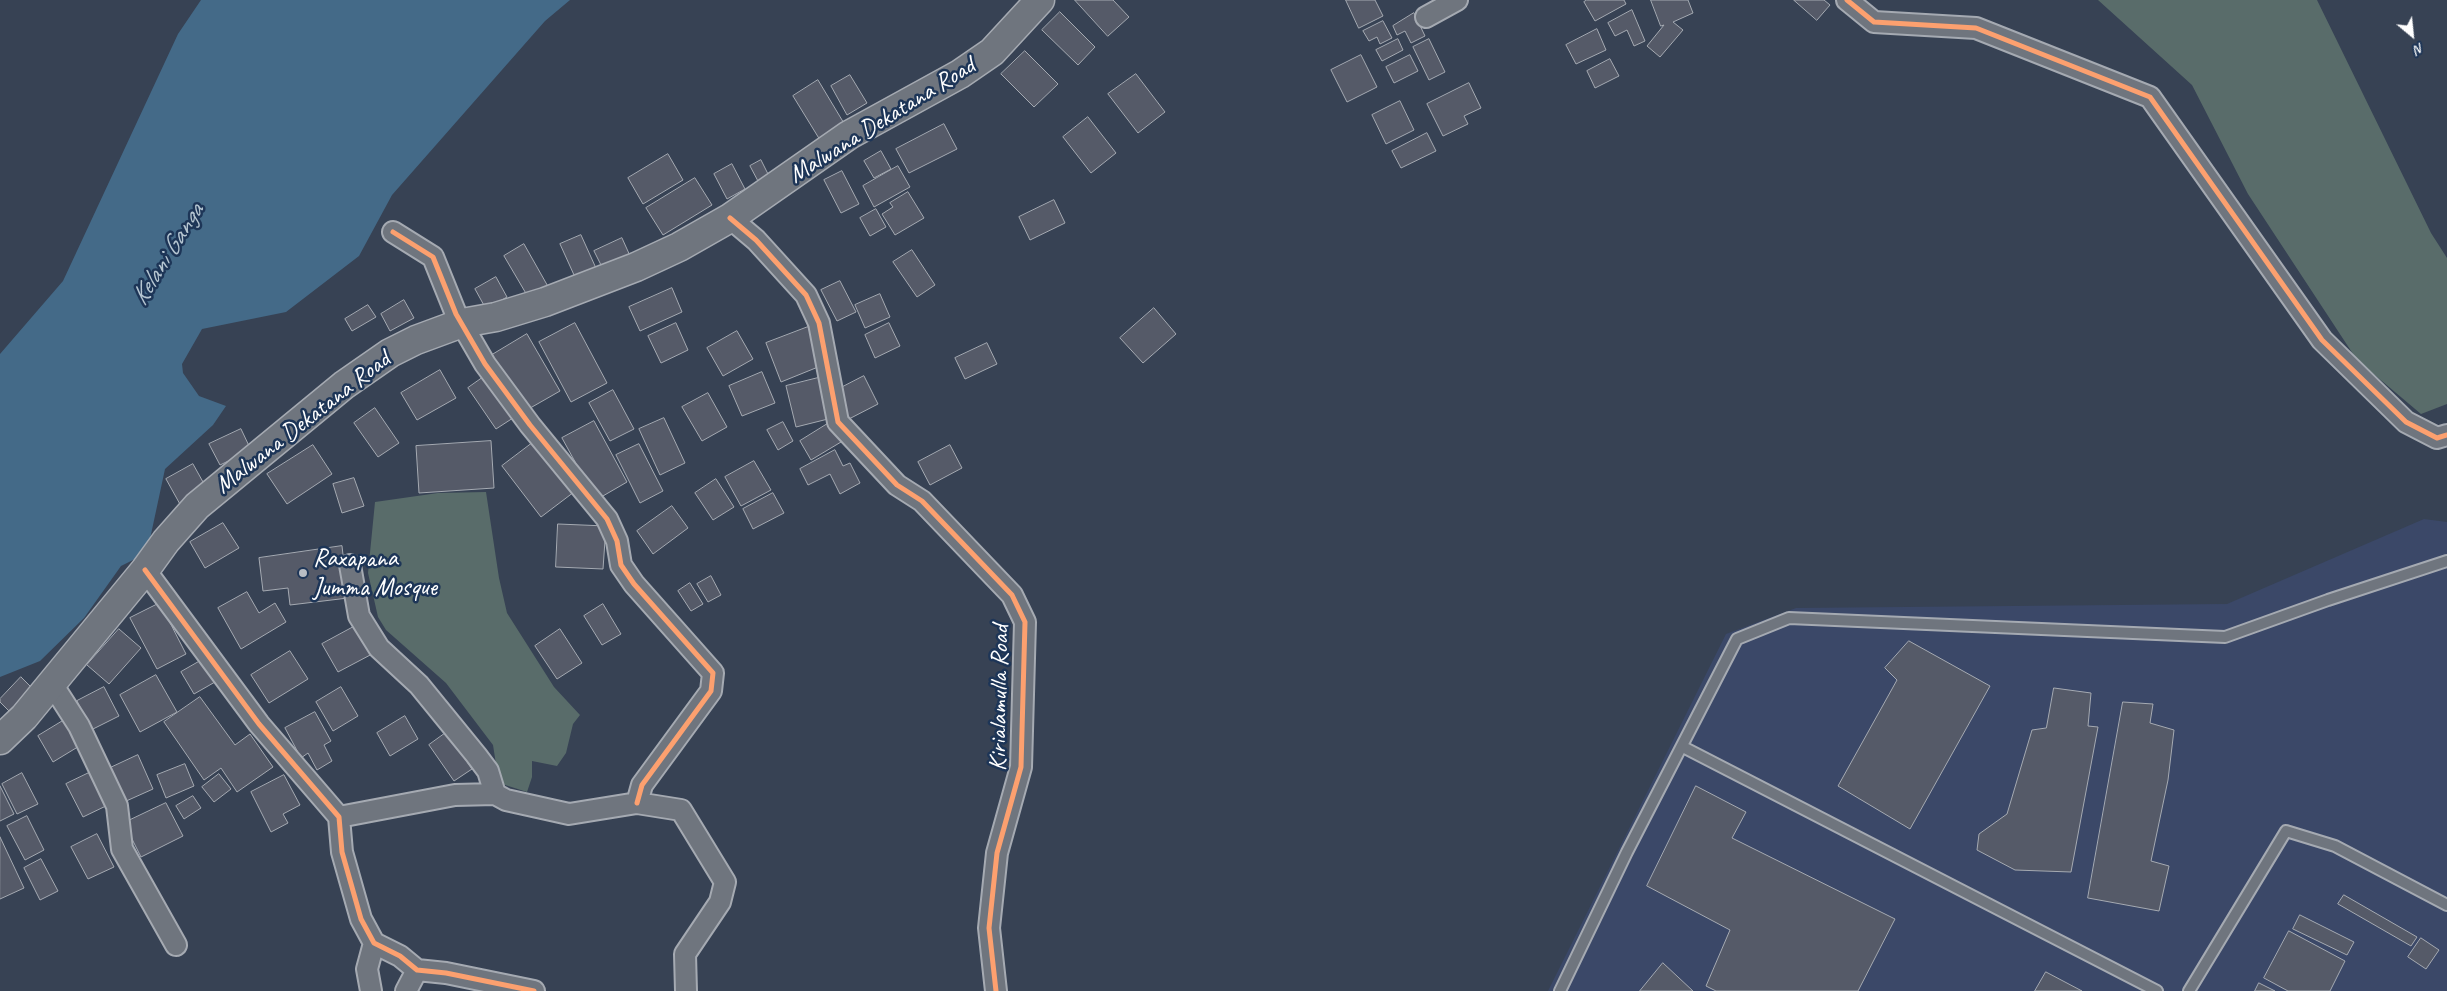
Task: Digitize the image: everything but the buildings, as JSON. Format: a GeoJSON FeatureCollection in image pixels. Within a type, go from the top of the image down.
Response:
{"type":"FeatureCollection","features":[{"type":"Feature","properties":{"kind":"main road","name":"Malwana Dekatana Road"},"geometry":{"type":"LineString","coordinates":[[0,740],[24,717],[52,684],[145,570],[166,541],[197,506],[344,385],[390,353],[416,340],[462,323],[496,317],[545,302],[636,267],[679,247],[730,218],[849,135],[960,74],[992,52],[1040,0]]}},
{"type":"Feature","properties":{"kind":"street"},"geometry":{"type":"LineString","coordinates":[[1426,17],[1457,0]]}},
{"type":"Feature","properties":{"kind":"street"},"geometry":{"type":"LineString","coordinates":[[1847,0],[1874,22],[1976,28],[2150,97],[2322,340],[2406,422],[2437,438],[2447,435]]}},
{"type":"Feature","properties":{"kind":"street","name":"Kirialamulla Road"},"geometry":{"type":"LineString","coordinates":[[730,218],[756,240],[806,295],[819,323],[838,422],[897,485],[922,501],[1012,596],[1025,622],[1021,767],[997,853],[989,928],[996,990]]}},
{"type":"Feature","properties":{"kind":"street"},"geometry":{"type":"LineString","coordinates":[[393,232],[433,257],[456,314],[485,364],[530,425],[607,519],[616,541],[621,565],[634,584],[713,673],[711,691],[642,784],[638,803]]}},
{"type":"Feature","properties":{"kind":"street"},"geometry":{"type":"LineString","coordinates":[[350,565],[359,616],[379,648],[420,684],[488,771],[495,794]]}},
{"type":"Feature","properties":{"kind":"street"},"geometry":{"type":"LineString","coordinates":[[145,570],[258,724],[339,817],[342,852],[361,919],[374,944],[400,956],[418,970],[446,973],[534,991]]}},
{"type":"Feature","properties":{"kind":"street"},"geometry":{"type":"LineString","coordinates":[[52,684],[79,726],[117,806],[122,849],[176,945]]}},
{"type":"Feature","properties":{"kind":"street"},"geometry":{"type":"LineString","coordinates":[[339,817],[455,794],[495,794],[506,800],[569,814],[638,803],[681,810],[725,882],[720,902],[685,954],[686,991]]}},
{"type":"Feature","properties":{"kind":"street"},"geometry":{"type":"LineString","coordinates":[[371,991],[366,969],[374,944]]}},
{"type":"Feature","properties":{"kind":"street"},"geometry":{"type":"LineString","coordinates":[[406,991],[418,970]]}},
{"type":"Feature","properties":{"kind":"lane"},"geometry":{"type":"LineString","coordinates":[[1560,991],[1628,852],[1737,640],[1789,618],[2225,637],[2328,600],[2447,561]]}},
{"type":"Feature","properties":{"kind":"lane"},"geometry":{"type":"LineString","coordinates":[[1683,747],[2157,991]]}},
{"type":"Feature","properties":{"kind":"lane"},"geometry":{"type":"LineString","coordinates":[[2189,991],[2286,831],[2336,846],[2447,905]]}},
{"type":"Feature","properties":{"kind":"shaded area"},"geometry":{"type":"Polygon","coordinates":[[[2098,0],[2317,0],[2431,233],[2447,258],[2447,404],[2421,414],[2357,360],[2248,194],[2192,85],[2098,0]]]}},
{"type":"Feature","properties":{"kind":"shaded area"},"geometry":{"type":"Polygon","coordinates":[[[486,492],[499,578],[507,613],[554,687],[580,715],[573,724],[566,753],[557,766],[532,761],[532,777],[527,792],[499,783],[493,745],[446,683],[386,630],[378,617],[368,573],[375,502],[438,493],[486,492]]]}},
{"type":"Feature","properties":{"kind":"shaded area"},"geometry":{"type":"Polygon","coordinates":[[[2424,519],[2447,522],[2447,991],[1548,991],[1726,634],[1796,608],[2227,604],[2424,519]]]}},
{"type":"Feature","properties":{"kind":"water","name":"Kelani Ganga"},"geometry":{"type":"Polygon","coordinates":[[[201,0],[570,0],[545,21],[392,195],[359,256],[286,312],[202,329],[182,364],[183,373],[199,396],[226,406],[213,425],[165,469],[147,553],[121,566],[84,618],[40,661],[0,677],[0,354],[63,281],[178,34],[201,0]]]}},
{"type":"Feature","properties":{"kind":"cycle path"},"geometry":{"type":"LineString","coordinates":[[1847,0],[1874,22],[1976,28],[2150,97],[2322,340],[2406,422],[2437,438],[2447,435]]}},
{"type":"Feature","properties":{"kind":"cycle path"},"geometry":{"type":"LineString","coordinates":[[730,218],[756,240],[806,295],[819,323],[838,422],[897,485],[922,501],[1012,595],[1025,622],[1021,767],[997,853],[989,928],[996,991]]}},
{"type":"Feature","properties":{"kind":"cycle path"},"geometry":{"type":"LineString","coordinates":[[393,232],[433,257],[456,314],[485,364],[530,425],[607,519],[617,541],[621,565],[634,584],[713,673],[711,691],[642,785],[637,803]]}},
{"type":"Feature","properties":{"kind":"cycle path"},"geometry":{"type":"LineString","coordinates":[[145,570],[259,724],[339,817],[342,852],[361,919],[374,943],[400,956],[417,970],[446,973],[534,991]]}},
{"type":"Feature","properties":{"kind":"place","name":"Raxapana Jumma Mosque"},"geometry":{"type":"Point","coordinates":[303,573]}}]}
